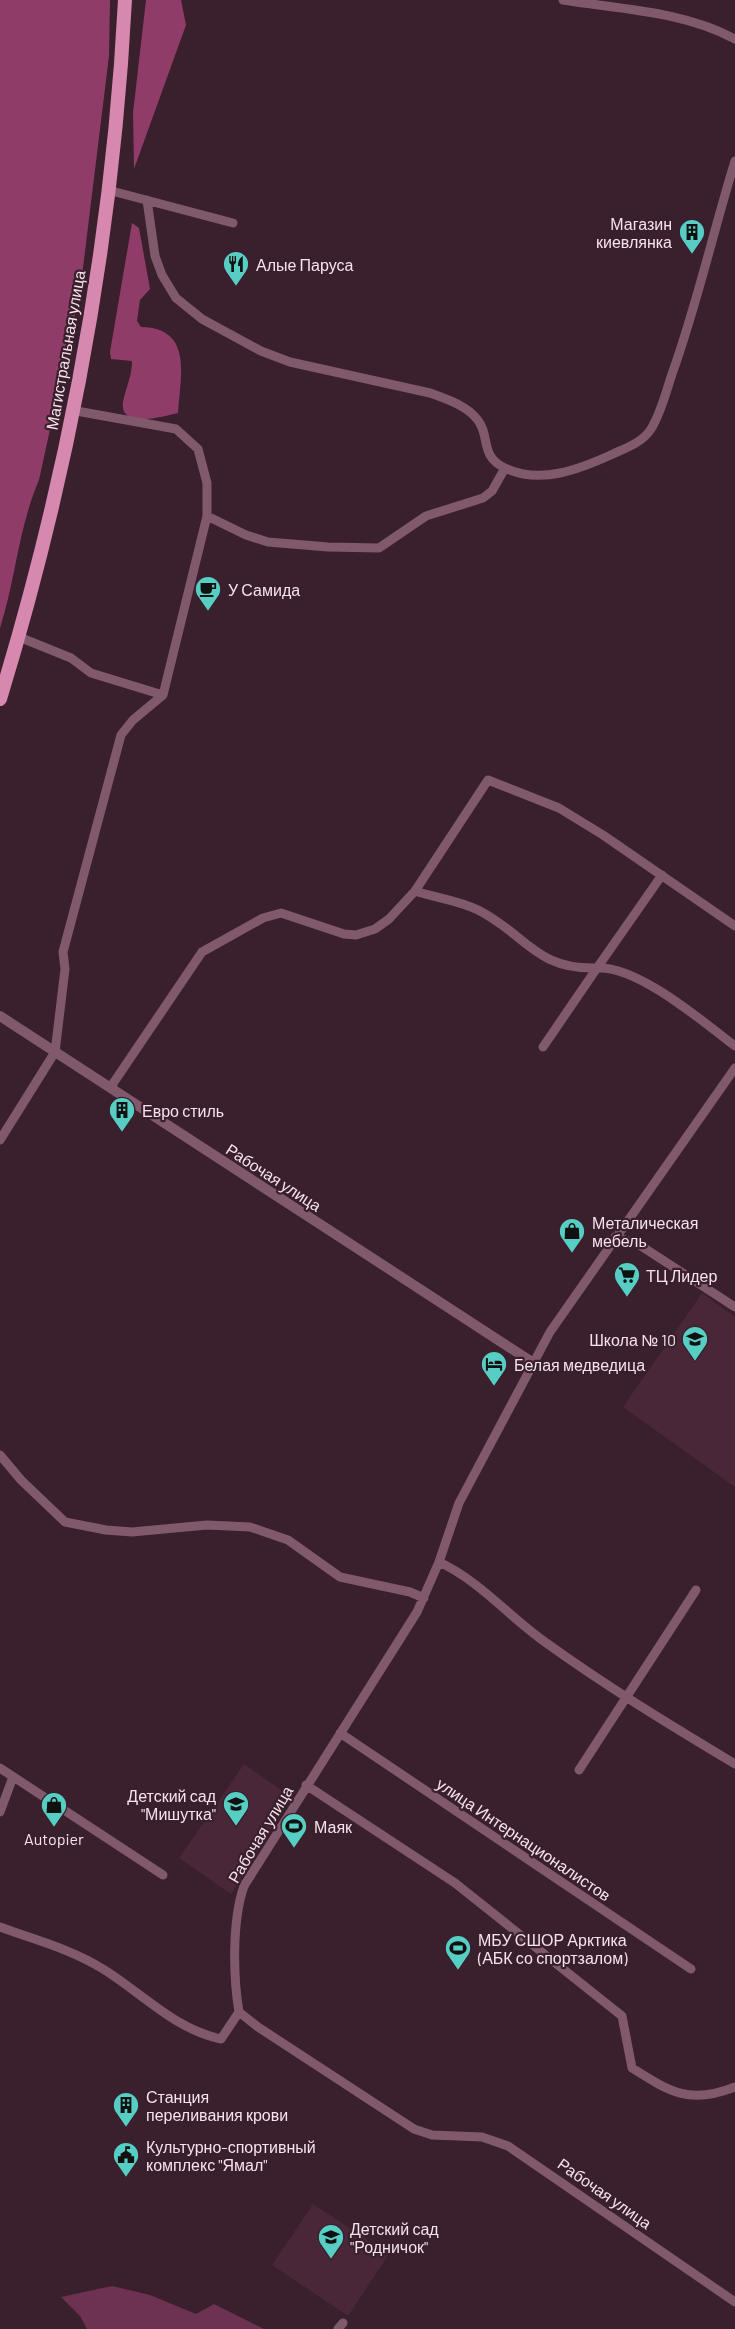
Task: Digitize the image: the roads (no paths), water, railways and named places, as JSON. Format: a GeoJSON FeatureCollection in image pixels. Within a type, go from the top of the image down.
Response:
{"type":"FeatureCollection","features":[{"type":"Feature","properties":{"kind":"main road","name":"Магистральная улица"},"geometry":{"type":"LineString","coordinates":[[0,699],[35,579],[71,410],[108,190],[122,70],[125,0]]}},
{"type":"Feature","properties":{"kind":"street"},"geometry":{"type":"LineString","coordinates":[[563,0],[665,16],[710,28],[735,39]]}},
{"type":"Feature","properties":{"kind":"street"},"geometry":{"type":"LineString","coordinates":[[147,200],[155,256],[162,275],[176,298],[188,309],[214,326],[278,357],[450,400],[477,418],[490,456],[505,468],[540,475],[568,472],[628,447],[650,431],[679,355],[735,161]]}},
{"type":"Feature","properties":{"kind":"street"},"geometry":{"type":"LineString","coordinates":[[108,190],[232,223]]}},
{"type":"Feature","properties":{"kind":"street"},"geometry":{"type":"LineString","coordinates":[[0,1140],[55,1052],[64,979],[63,952],[121,735],[133,720],[163,695],[207,516],[207,483],[201,457],[190,440],[176,429],[71,410]]}},
{"type":"Feature","properties":{"kind":"street"},"geometry":{"type":"LineString","coordinates":[[207,516],[246,535],[268,542],[328,548],[379,548],[426,516],[483,498],[492,491],[505,468]]}},
{"type":"Feature","properties":{"kind":"street"},"geometry":{"type":"LineString","coordinates":[[19,637],[71,658],[91,673],[163,695]]}},
{"type":"Feature","properties":{"kind":"street"},"geometry":{"type":"LineString","coordinates":[[110,1088],[202,952],[263,918],[281,913],[327,931],[344,934],[366,933],[389,919],[415,891],[488,780],[559,808],[735,926]]}},
{"type":"Feature","properties":{"kind":"street"},"geometry":{"type":"LineString","coordinates":[[543,1047],[662,875]]}},
{"type":"Feature","properties":{"kind":"street"},"geometry":{"type":"LineString","coordinates":[[415,891],[480,911],[553,963],[569,967],[616,968],[634,976],[690,1012],[735,1046]]}},
{"type":"Feature","properties":{"kind":"street","name":"Рабочая улица"},"geometry":{"type":"LineString","coordinates":[[0,1016],[532,1362]]}},
{"type":"Feature","properties":{"kind":"street","name":"Рабочая улица"},"geometry":{"type":"LineString","coordinates":[[735,1068],[564,1310],[532,1362],[459,1503],[424,1598],[254,1867],[240,1898],[236,1961],[239,2012],[414,2129],[432,2134],[482,2137],[508,2146],[735,2302]]}},
{"type":"Feature","properties":{"kind":"street"},"geometry":{"type":"LineString","coordinates":[[615,1237],[638,1244],[735,1307]]}},
{"type":"Feature","properties":{"kind":"street"},"geometry":{"type":"LineString","coordinates":[[0,1455],[21,1480],[65,1522],[106,1530],[132,1532],[207,1525],[250,1527],[288,1539],[340,1577],[410,1592],[424,1598]]}},
{"type":"Feature","properties":{"kind":"street"},"geometry":{"type":"LineString","coordinates":[[439,1562],[467,1576],[542,1640],[626,1699],[735,1764]]}},
{"type":"Feature","properties":{"kind":"street"},"geometry":{"type":"LineString","coordinates":[[579,1770],[696,1590]]}},
{"type":"Feature","properties":{"kind":"street","name":"улица Интернационалистов"},"geometry":{"type":"LineString","coordinates":[[340,1733],[691,1969]]}},
{"type":"Feature","properties":{"kind":"street"},"geometry":{"type":"LineString","coordinates":[[0,1768],[163,1875]]}},
{"type":"Feature","properties":{"kind":"street"},"geometry":{"type":"LineString","coordinates":[[0,1812],[12,1777]]}},
{"type":"Feature","properties":{"kind":"street"},"geometry":{"type":"LineString","coordinates":[[306,1785],[455,1883],[622,2016],[632,2068],[663,2087],[691,2097],[708,2095],[735,2087]]}},
{"type":"Feature","properties":{"kind":"street"},"geometry":{"type":"LineString","coordinates":[[0,1927],[68,1950],[102,1968],[181,2025],[201,2035],[220,2039],[239,2012]]}},
{"type":"Feature","properties":{"kind":"place","name":"Магазин киевлянка"},"geometry":{"type":"Point","coordinates":[692,255]}},
{"type":"Feature","properties":{"kind":"place","name":"Алые Паруса"},"geometry":{"type":"Point","coordinates":[236,287]}},
{"type":"Feature","properties":{"kind":"place","name":"У Самида"},"geometry":{"type":"Point","coordinates":[208,612]}},
{"type":"Feature","properties":{"kind":"place","name":"Евро стиль"},"geometry":{"type":"Point","coordinates":[122,1133]}},
{"type":"Feature","properties":{"kind":"place","name":"Металическая мебель"},"geometry":{"type":"Point","coordinates":[572,1254]}},
{"type":"Feature","properties":{"kind":"place","name":"ТЦ Лидер"},"geometry":{"type":"Point","coordinates":[627,1298]}},
{"type":"Feature","properties":{"kind":"place","name":"Школа № 10"},"geometry":{"type":"Point","coordinates":[695,1362]}},
{"type":"Feature","properties":{"kind":"place","name":"Белая медведица"},"geometry":{"type":"Point","coordinates":[494,1387]}},
{"type":"Feature","properties":{"kind":"place","name":"Детский сад \"Мишутка\""},"geometry":{"type":"Point","coordinates":[236,1827]}},
{"type":"Feature","properties":{"kind":"place","name":"Autopier"},"geometry":{"type":"Point","coordinates":[54,1828]}},
{"type":"Feature","properties":{"kind":"place","name":"Маяк"},"geometry":{"type":"Point","coordinates":[294,1849]}},
{"type":"Feature","properties":{"kind":"place","name":"МБУ СШОР Арктика (АБК со спортзалом)"},"geometry":{"type":"Point","coordinates":[458,1971]}},
{"type":"Feature","properties":{"kind":"place","name":"Станция переливания крови"},"geometry":{"type":"Point","coordinates":[126,2128]}},
{"type":"Feature","properties":{"kind":"place","name":"Культурно-спортивный комплекс \"Ямал\""},"geometry":{"type":"Point","coordinates":[126,2178]}},
{"type":"Feature","properties":{"kind":"place","name":"Детский сад \"Родничок\""},"geometry":{"type":"Point","coordinates":[331,2260]}}]}
